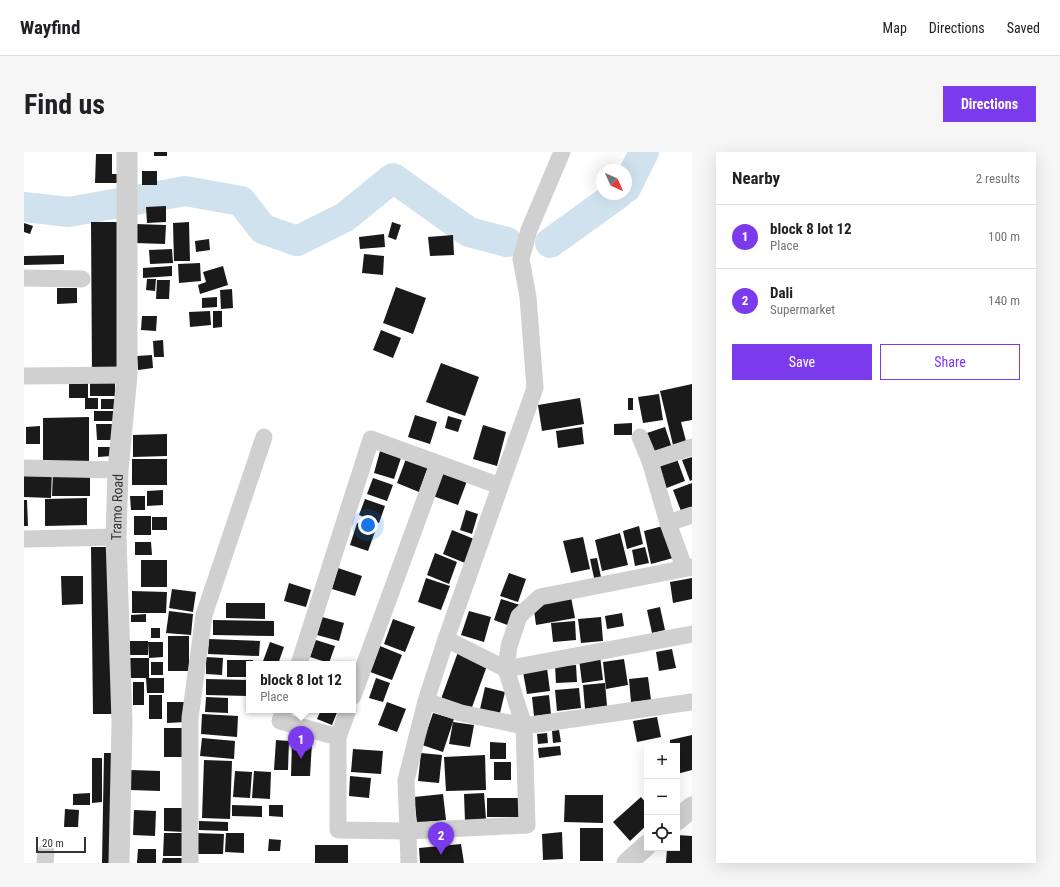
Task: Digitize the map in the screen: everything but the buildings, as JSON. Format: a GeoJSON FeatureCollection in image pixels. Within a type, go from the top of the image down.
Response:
{"type":"FeatureCollection","features":[{"type":"Feature","properties":{"kind":"street","name":"Tramo Road"},"geometry":{"type":"LineString","coordinates":[[119,863],[122,724],[116,537],[118,470],[128,375],[128,152]]}},
{"type":"Feature","properties":{"kind":"street"},"geometry":{"type":"LineString","coordinates":[[409,863],[406,780],[426,701],[446,639],[535,388],[528,297],[521,259],[529,230],[562,152]]}},
{"type":"Feature","properties":{"kind":"street"},"geometry":{"type":"LineString","coordinates":[[24,278],[82,279]]}},
{"type":"Feature","properties":{"kind":"street"},"geometry":{"type":"LineString","coordinates":[[24,376],[128,375]]}},
{"type":"Feature","properties":{"kind":"street"},"geometry":{"type":"LineString","coordinates":[[190,863],[190,718],[204,615],[264,437]]}},
{"type":"Feature","properties":{"kind":"street"},"geometry":{"type":"LineString","coordinates":[[347,713],[338,737],[338,830],[407,831],[527,825],[524,726],[506,669],[509,646],[519,616],[540,597],[688,567],[668,523],[650,461],[640,437]]}},
{"type":"Feature","properties":{"kind":"street"},"geometry":{"type":"LineString","coordinates":[[300,661],[371,439],[500,486]]}},
{"type":"Feature","properties":{"kind":"street"},"geometry":{"type":"LineString","coordinates":[[650,461],[692,446]]}},
{"type":"Feature","properties":{"kind":"street"},"geometry":{"type":"LineString","coordinates":[[356,688],[438,464]]}},
{"type":"Feature","properties":{"kind":"street"},"geometry":{"type":"LineString","coordinates":[[24,468],[118,470]]}},
{"type":"Feature","properties":{"kind":"street"},"geometry":{"type":"LineString","coordinates":[[668,523],[692,515]]}},
{"type":"Feature","properties":{"kind":"street"},"geometry":{"type":"LineString","coordinates":[[24,539],[116,537]]}},
{"type":"Feature","properties":{"kind":"street"},"geometry":{"type":"LineString","coordinates":[[446,639],[506,669],[692,634]]}},
{"type":"Feature","properties":{"kind":"street"},"geometry":{"type":"LineString","coordinates":[[426,701],[461,712],[524,726],[692,702]]}},
{"type":"Feature","properties":{"kind":"street"},"geometry":{"type":"LineString","coordinates":[[283,713],[280,721],[338,737]]}},
{"type":"Feature","properties":{"kind":"street"},"geometry":{"type":"LineString","coordinates":[[680,817],[692,807]]}},
{"type":"Feature","properties":{"kind":"street"},"geometry":{"type":"LineString","coordinates":[[627,863],[644,849]]}},
{"type":"Feature","properties":{"kind":"waterway"},"geometry":{"type":"LineString","coordinates":[[632,176],[644,152]]}},
{"type":"Feature","properties":{"kind":"waterway"},"geometry":{"type":"LineString","coordinates":[[24,207],[69,212],[185,191],[241,201],[263,229],[297,241],[345,217],[393,178],[469,232],[507,242]]}},
{"type":"Feature","properties":{"kind":"waterway"},"geometry":{"type":"LineString","coordinates":[[550,243],[610,200]]}},
{"type":"Feature","properties":{"kind":"place","name":"block 8 lot 12"},"geometry":{"type":"Point","coordinates":[301,759]}},
{"type":"Feature","properties":{"kind":"place","name":"Dali"},"geometry":{"type":"Point","coordinates":[441,855]}}]}
